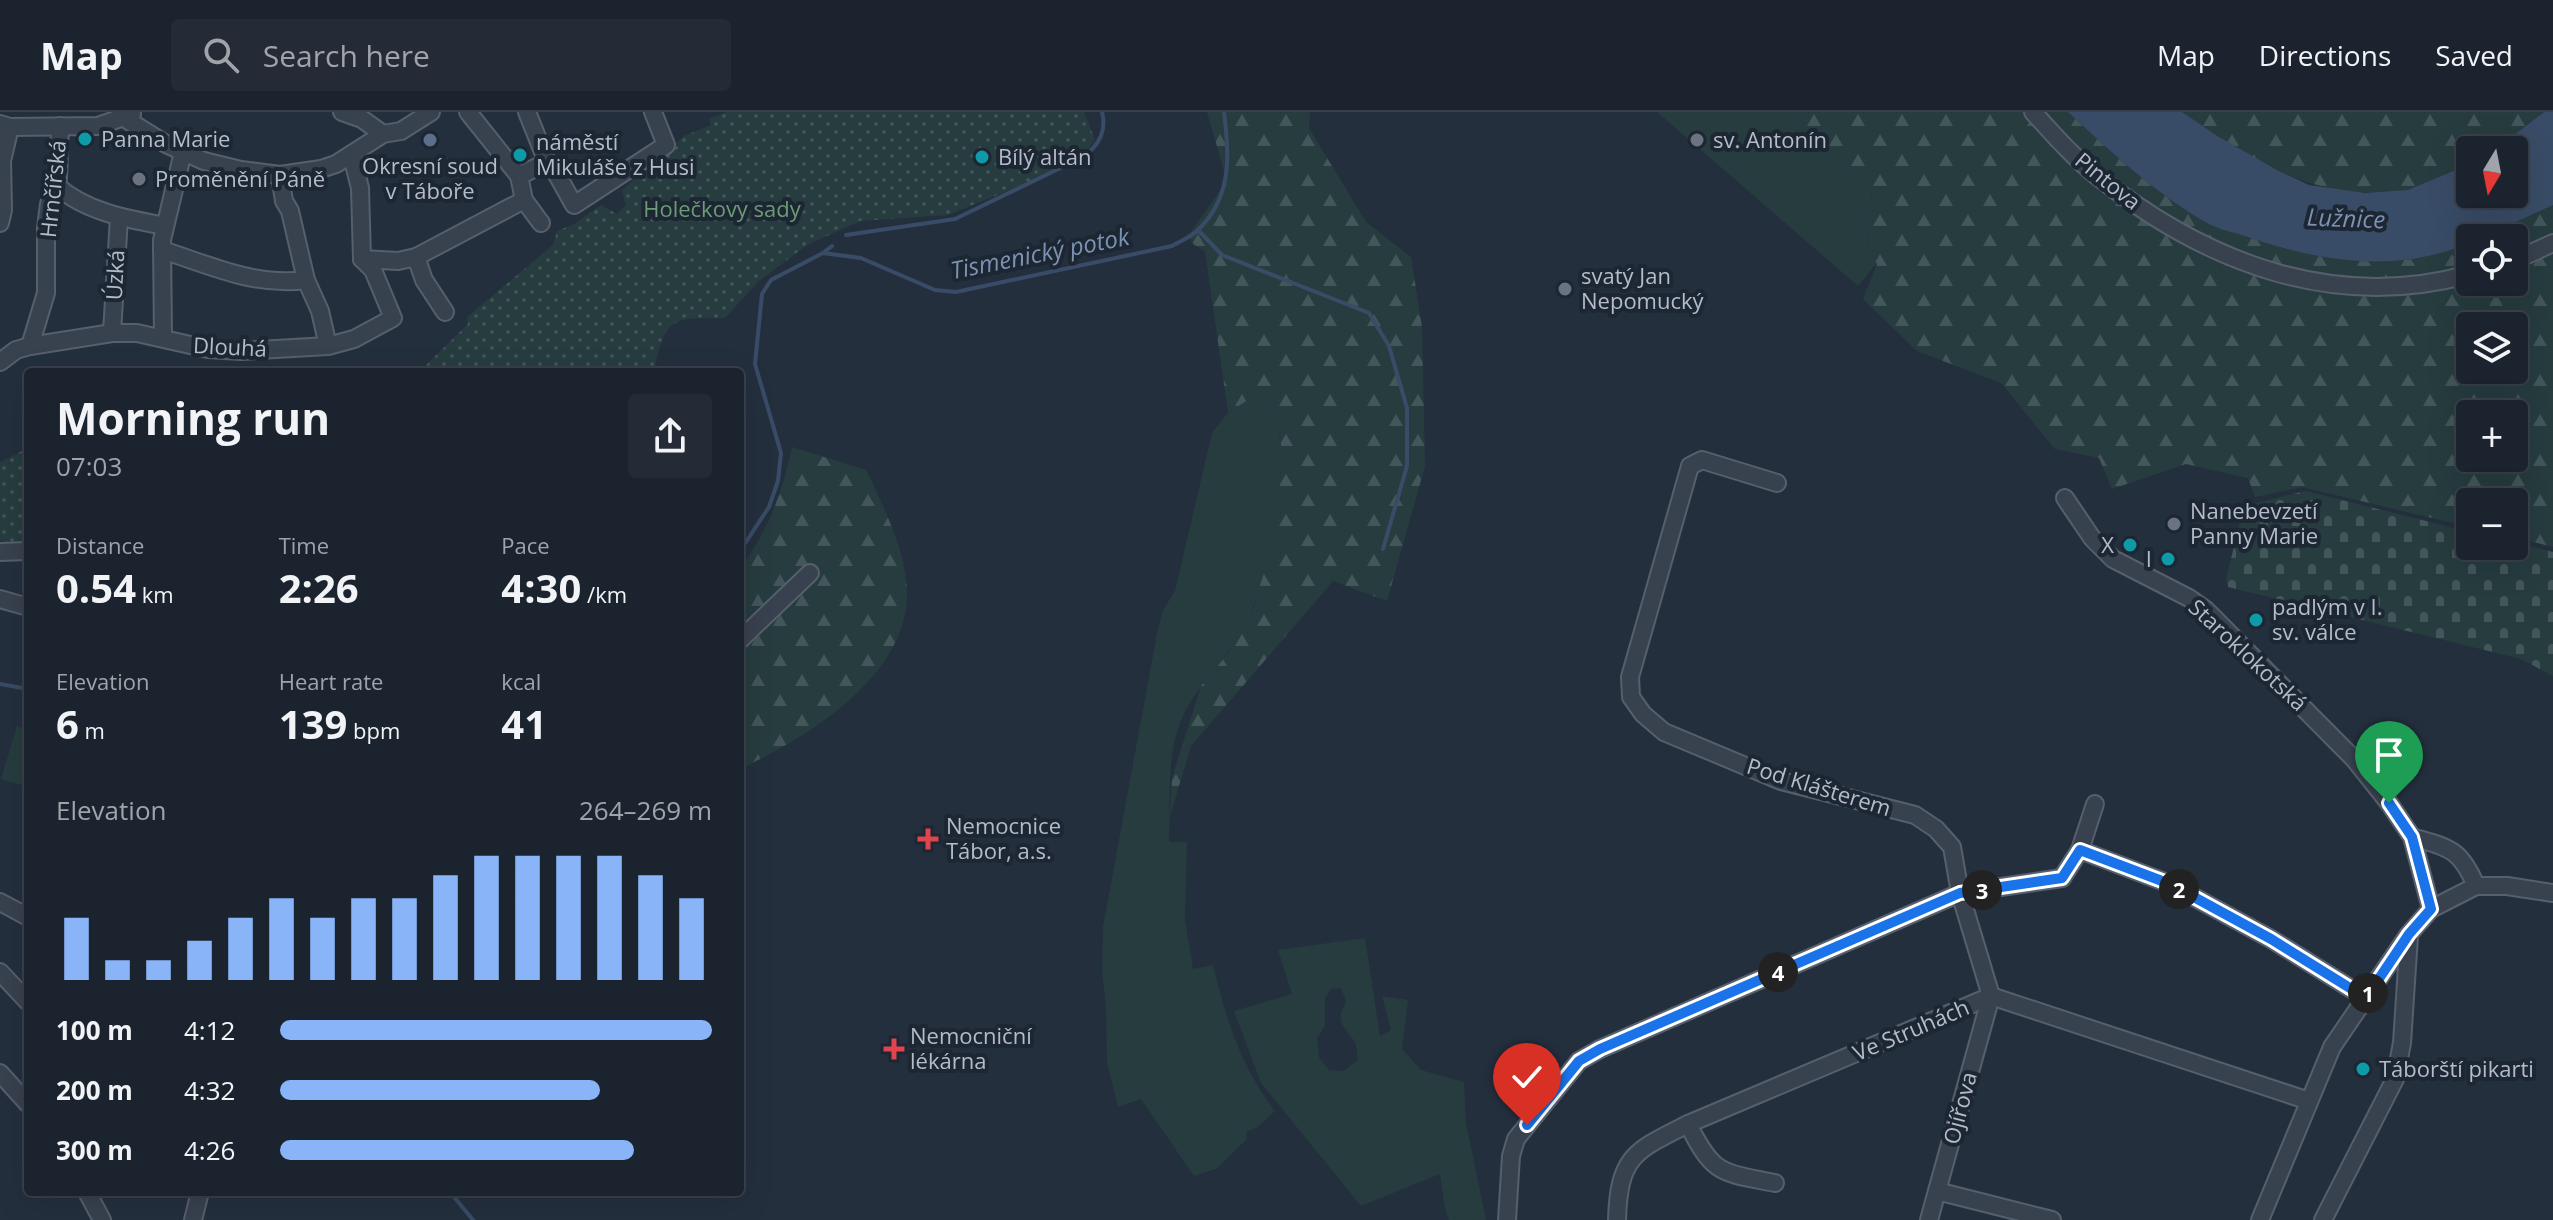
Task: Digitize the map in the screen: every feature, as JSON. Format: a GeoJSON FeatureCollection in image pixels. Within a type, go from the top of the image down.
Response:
{"type":"FeatureCollection","features":[{"type":"Feature","properties":{"kind":"street"},"geometry":{"type":"LineString","coordinates":[[342,112],[362,119],[383,134]]}},
{"type":"Feature","properties":{"kind":"street"},"geometry":{"type":"LineString","coordinates":[[0,223],[5,125],[98,126],[129,115],[183,152],[217,164],[280,175],[321,169],[352,156],[383,134],[401,131],[431,112]]}},
{"type":"Feature","properties":{"kind":"street"},"geometry":{"type":"LineString","coordinates":[[468,112],[519,176],[524,200],[541,223]]}},
{"type":"Feature","properties":{"kind":"street"},"geometry":{"type":"LineString","coordinates":[[527,112],[547,162],[574,205],[666,145],[653,112]]}},
{"type":"Feature","properties":{"kind":"street","name":"Pintova"},"geometry":{"type":"LineString","coordinates":[[2033,112],[2095,175],[2139,207],[2223,255],[2280,276],[2345,285],[2388,287],[2438,283],[2456,278]]}},
{"type":"Feature","properties":{"kind":"street","name":"Hrnčířská"},"geometry":{"type":"LineString","coordinates":[[30,346],[46,293],[49,204],[57,186],[60,126]]}},
{"type":"Feature","properties":{"kind":"street"},"geometry":{"type":"LineString","coordinates":[[163,338],[162,250],[183,152]]}},
{"type":"Feature","properties":{"kind":"street"},"geometry":{"type":"LineString","coordinates":[[352,156],[360,188],[362,259],[398,261],[416,257],[524,200]]}},
{"type":"Feature","properties":{"kind":"street"},"geometry":{"type":"LineString","coordinates":[[519,176],[547,162]]}},
{"type":"Feature","properties":{"kind":"street"},"geometry":{"type":"LineString","coordinates":[[280,175],[306,280],[320,311],[328,346]]}},
{"type":"Feature","properties":{"kind":"street"},"geometry":{"type":"LineString","coordinates":[[57,186],[78,201],[119,217],[165,226]]}},
{"type":"Feature","properties":{"kind":"street","name":"Úzká"},"geometry":{"type":"LineString","coordinates":[[112,333],[119,217]]}},
{"type":"Feature","properties":{"kind":"street"},"geometry":{"type":"LineString","coordinates":[[2528,255],[2553,243]]}},
{"type":"Feature","properties":{"kind":"street"},"geometry":{"type":"LineString","coordinates":[[162,250],[243,277],[285,283],[306,280]]}},
{"type":"Feature","properties":{"kind":"street"},"geometry":{"type":"LineString","coordinates":[[416,257],[424,280],[445,312]]}},
{"type":"Feature","properties":{"kind":"street","name":"Dlouhá"},"geometry":{"type":"LineString","coordinates":[[0,362],[16,350],[30,346],[112,333],[137,333],[219,350],[328,346],[354,339],[393,318],[373,270],[362,259]]}},
{"type":"Feature","properties":{"kind":"street","name":"Pod Klášterem"},"geometry":{"type":"LineString","coordinates":[[1777,483],[1702,460],[1690,466],[1630,677],[1631,697],[1643,714],[1664,732],[1781,781],[1915,815],[1936,829],[1952,847],[1960,893],[1991,996]]}},
{"type":"Feature","properties":{"kind":"street","name":"Staroklokotská"},"geometry":{"type":"LineString","coordinates":[[2065,498],[2092,538],[2113,559],[2206,610],[2354,759],[2412,837],[2431,909]]}},
{"type":"Feature","properties":{"kind":"street"},"geometry":{"type":"LineString","coordinates":[[4,552],[24,551]]}},
{"type":"Feature","properties":{"kind":"street"},"geometry":{"type":"LineString","coordinates":[[744,636],[810,573]]}},
{"type":"Feature","properties":{"kind":"street"},"geometry":{"type":"LineString","coordinates":[[0,599],[24,606]]}},
{"type":"Feature","properties":{"kind":"street"},"geometry":{"type":"LineString","coordinates":[[1507,1220],[1511,1156],[1516,1139],[1579,1061],[1600,1049],[1960,893],[2062,878],[2080,850],[2095,804]]}},
{"type":"Feature","properties":{"kind":"street"},"geometry":{"type":"LineString","coordinates":[[2412,837],[2445,846],[2466,862],[2476,886]]}},
{"type":"Feature","properties":{"kind":"street"},"geometry":{"type":"LineString","coordinates":[[2080,850],[2170,884],[2271,939],[2366,998]]}},
{"type":"Feature","properties":{"kind":"street"},"geometry":{"type":"LineString","coordinates":[[2264,1219],[2332,1047],[2409,934],[2431,909],[2476,886],[2507,886],[2553,893]]}},
{"type":"Feature","properties":{"kind":"street"},"geometry":{"type":"LineString","coordinates":[[0,902],[24,915]]}},
{"type":"Feature","properties":{"kind":"street"},"geometry":{"type":"LineString","coordinates":[[2323,1220],[2395,1079],[2402,1043],[2409,934]]}},
{"type":"Feature","properties":{"kind":"street"},"geometry":{"type":"LineString","coordinates":[[0,972],[24,998]]}},
{"type":"Feature","properties":{"kind":"street","name":"Ve Struhách"},"geometry":{"type":"LineString","coordinates":[[1617,1220],[1624,1169],[1641,1148],[1688,1124],[1991,996],[2309,1101]]}},
{"type":"Feature","properties":{"kind":"street","name":"Ojířova"},"geometry":{"type":"LineString","coordinates":[[1929,1220],[1991,996]]}},
{"type":"Feature","properties":{"kind":"street"},"geometry":{"type":"LineString","coordinates":[[0,1073],[24,1100]]}},
{"type":"Feature","properties":{"kind":"street"},"geometry":{"type":"LineString","coordinates":[[1688,1124],[1710,1163],[1730,1174],[1775,1183]]}},
{"type":"Feature","properties":{"kind":"street"},"geometry":{"type":"LineString","coordinates":[[1937,1191],[2052,1220]]}},
{"type":"Feature","properties":{"kind":"street"},"geometry":{"type":"LineString","coordinates":[[89,1196],[102,1220]]}},
{"type":"Feature","properties":{"kind":"street"},"geometry":{"type":"LineString","coordinates":[[193,1220],[199,1196]]}},
{"type":"Feature","properties":{"kind":"green space","name":"Holečkovy sady"},"geometry":{"type":"Polygon","coordinates":[[[726,112],[1084,112],[1095,140],[1078,162],[948,215],[860,221],[807,245],[759,281],[725,318],[682,320],[674,324],[662,340],[655,368],[423,368],[468,324],[467,317],[553,245],[557,231],[574,224],[601,205],[617,214],[626,205],[622,190],[684,136],[711,125],[709,119],[726,112]]]}},
{"type":"Feature","properties":{"kind":"green space"},"geometry":{"type":"Polygon","coordinates":[[[1207,112],[1310,112],[1309,128],[1366,222],[1411,257],[1422,327],[1425,466],[1387,601],[1333,581],[1191,746],[1170,816],[1172,778],[1201,686],[1230,651],[1254,607],[1273,540],[1283,459],[1280,437],[1269,405],[1250,399],[1228,412],[1205,251],[1193,244],[1188,236],[1227,181],[1207,112]]]}},
{"type":"Feature","properties":{"kind":"green space"},"geometry":{"type":"Polygon","coordinates":[[[1657,112],[1792,112],[1872,193],[1867,249],[1877,263],[1858,286],[1657,112]]]}},
{"type":"Feature","properties":{"kind":"green space"},"geometry":{"type":"Polygon","coordinates":[[[1792,112],[2068,112],[2151,185],[2214,227],[2301,252],[2358,261],[2414,259],[2456,248],[2456,296],[2528,296],[2528,224],[2512,224],[2553,205],[2553,547],[2528,541],[2528,488],[2456,488],[2456,524],[2302,487],[2255,497],[2248,478],[2186,464],[2112,489],[2099,458],[2055,449],[2001,383],[1917,351],[1863,299],[1877,264],[1867,250],[1872,193],[1792,112]]]}},
{"type":"Feature","properties":{"kind":"green space"},"geometry":{"type":"Polygon","coordinates":[[[2182,112],[2543,112],[2516,136],[2456,136],[2456,171],[2405,191],[2355,192],[2327,188],[2276,170],[2182,112]]]}},
{"type":"Feature","properties":{"kind":"green space"},"geometry":{"type":"Polygon","coordinates":[[[1250,399],[1269,405],[1281,444],[1283,479],[1276,530],[1252,611],[1230,650],[1195,695],[1179,726],[1171,768],[1169,842],[1187,842],[1185,920],[1193,969],[1213,965],[1236,1042],[1253,1077],[1275,1111],[1258,1127],[1246,1132],[1247,1139],[1216,1169],[1194,1176],[1141,1099],[1118,1107],[1107,1062],[1103,927],[1158,628],[1163,610],[1175,591],[1212,433],[1228,412],[1250,399]]]}},
{"type":"Feature","properties":{"kind":"green space"},"geometry":{"type":"Polygon","coordinates":[[[792,447],[866,470],[899,548],[907,597],[902,627],[889,654],[870,679],[821,723],[744,767],[744,563],[773,511],[792,447]]]}},
{"type":"Feature","properties":{"kind":"green space"},"geometry":{"type":"Polygon","coordinates":[[[24,450],[24,543],[13,545],[0,540],[0,462],[24,450]]]}},
{"type":"Feature","properties":{"kind":"green space"},"geometry":{"type":"Polygon","coordinates":[[[2306,491],[2456,528],[2456,560],[2528,560],[2528,546],[2553,552],[2553,676],[2521,659],[2228,587],[2226,579],[2244,506],[2306,491]]]}},
{"type":"Feature","properties":{"kind":"green space"},"geometry":{"type":"Polygon","coordinates":[[[17,726],[24,729],[24,786],[1,779],[17,726]]]}},
{"type":"Feature","properties":{"kind":"green space"},"geometry":{"type":"Polygon","coordinates":[[[1365,938],[1380,1036],[1391,1030],[1382,996],[1408,1000],[1402,1049],[1421,1070],[1464,1082],[1466,1123],[1486,1220],[1449,1220],[1440,1174],[1361,1206],[1261,1083],[1234,1011],[1292,994],[1278,950],[1365,938]],[[1341,988],[1331,989],[1325,998],[1325,1026],[1317,1038],[1319,1057],[1329,1070],[1343,1071],[1358,1060],[1355,1043],[1341,1019],[1346,1001],[1341,988]]]}},
{"type":"Feature","properties":{"kind":"water","name":"Lužnice"},"geometry":{"type":"Polygon","coordinates":[[[2068,112],[2182,112],[2219,137],[2309,185],[2365,193],[2408,190],[2456,170],[2456,208],[2528,208],[2528,136],[2513,136],[2544,112],[2553,112],[2553,205],[2512,224],[2456,224],[2456,248],[2442,253],[2386,261],[2329,258],[2214,227],[2151,185],[2068,112]]]}},
{"type":"Feature","properties":{"kind":"waterway"},"geometry":{"type":"LineString","coordinates":[[1085,156],[1101,137],[1102,112]]}},
{"type":"Feature","properties":{"kind":"waterway","name":"Tismenický potok"},"geometry":{"type":"LineString","coordinates":[[744,545],[769,507],[778,481],[781,453],[755,364],[762,294],[771,280],[823,253],[861,258],[935,290],[956,292],[1172,246],[1198,230],[1218,203],[1227,159],[1224,112]]}},
{"type":"Feature","properties":{"kind":"waterway"},"geometry":{"type":"LineString","coordinates":[[846,235],[955,219],[1077,160]]}},
{"type":"Feature","properties":{"kind":"waterway"},"geometry":{"type":"LineString","coordinates":[[1198,230],[1222,255],[1369,313],[1389,346],[1407,408],[1407,466],[1383,549]]}},
{"type":"Feature","properties":{"kind":"waterway"},"geometry":{"type":"LineString","coordinates":[[823,253],[832,246]]}},
{"type":"Feature","properties":{"kind":"waterway","name":"Tismenický potok"},"geometry":{"type":"LineString","coordinates":[[0,684],[24,688]]}},
{"type":"Feature","properties":{"kind":"waterway"},"geometry":{"type":"LineString","coordinates":[[453,1196],[473,1220]]}},
{"type":"Feature","properties":{"kind":"place","name":"Panna Marie"},"geometry":{"type":"Point","coordinates":[85,139]}},
{"type":"Feature","properties":{"kind":"place","name":"Okresní soud v Táboře"},"geometry":{"type":"Point","coordinates":[430,140]}},
{"type":"Feature","properties":{"kind":"place","name":"sv. Antonín"},"geometry":{"type":"Point","coordinates":[1697,140]}},
{"type":"Feature","properties":{"kind":"place","name":"náměstí Mikuláše z Husi"},"geometry":{"type":"Point","coordinates":[520,155]}},
{"type":"Feature","properties":{"kind":"place","name":"Bílý altán"},"geometry":{"type":"Point","coordinates":[982,157]}},
{"type":"Feature","properties":{"kind":"place","name":"Proměnění Páně"},"geometry":{"type":"Point","coordinates":[139,179]}},
{"type":"Feature","properties":{"kind":"place","name":"svatý Jan Nepomucký"},"geometry":{"type":"Point","coordinates":[1565,289]}},
{"type":"Feature","properties":{"kind":"place","name":"Nanebevzetí Panny Marie"},"geometry":{"type":"Point","coordinates":[2174,524]}},
{"type":"Feature","properties":{"kind":"place","name":"X"},"geometry":{"type":"Point","coordinates":[2130,545]}},
{"type":"Feature","properties":{"kind":"place","name":"I"},"geometry":{"type":"Point","coordinates":[2168,559]}},
{"type":"Feature","properties":{"kind":"place","name":"padlým v I. sv. válce"},"geometry":{"type":"Point","coordinates":[2256,620]}},
{"type":"Feature","properties":{"kind":"place","name":"Nemocnice Tábor, a.s."},"geometry":{"type":"Point","coordinates":[928,839]}},
{"type":"Feature","properties":{"kind":"place","name":"Nemocniční lékárna"},"geometry":{"type":"Point","coordinates":[894,1049]}},
{"type":"Feature","properties":{"kind":"place","name":"Táborští pikarti"},"geometry":{"type":"Point","coordinates":[2363,1069]}},
{"type":"Feature","properties":{"kind":"route"},"geometry":{"type":"LineString","coordinates":[[1527,1125],[1579,1061],[1600,1049],[1960,893],[2062,878],[2080,850],[2170,884],[2271,939],[2366,998],[2409,934],[2431,909],[2412,837],[2389,803]]}}]}
